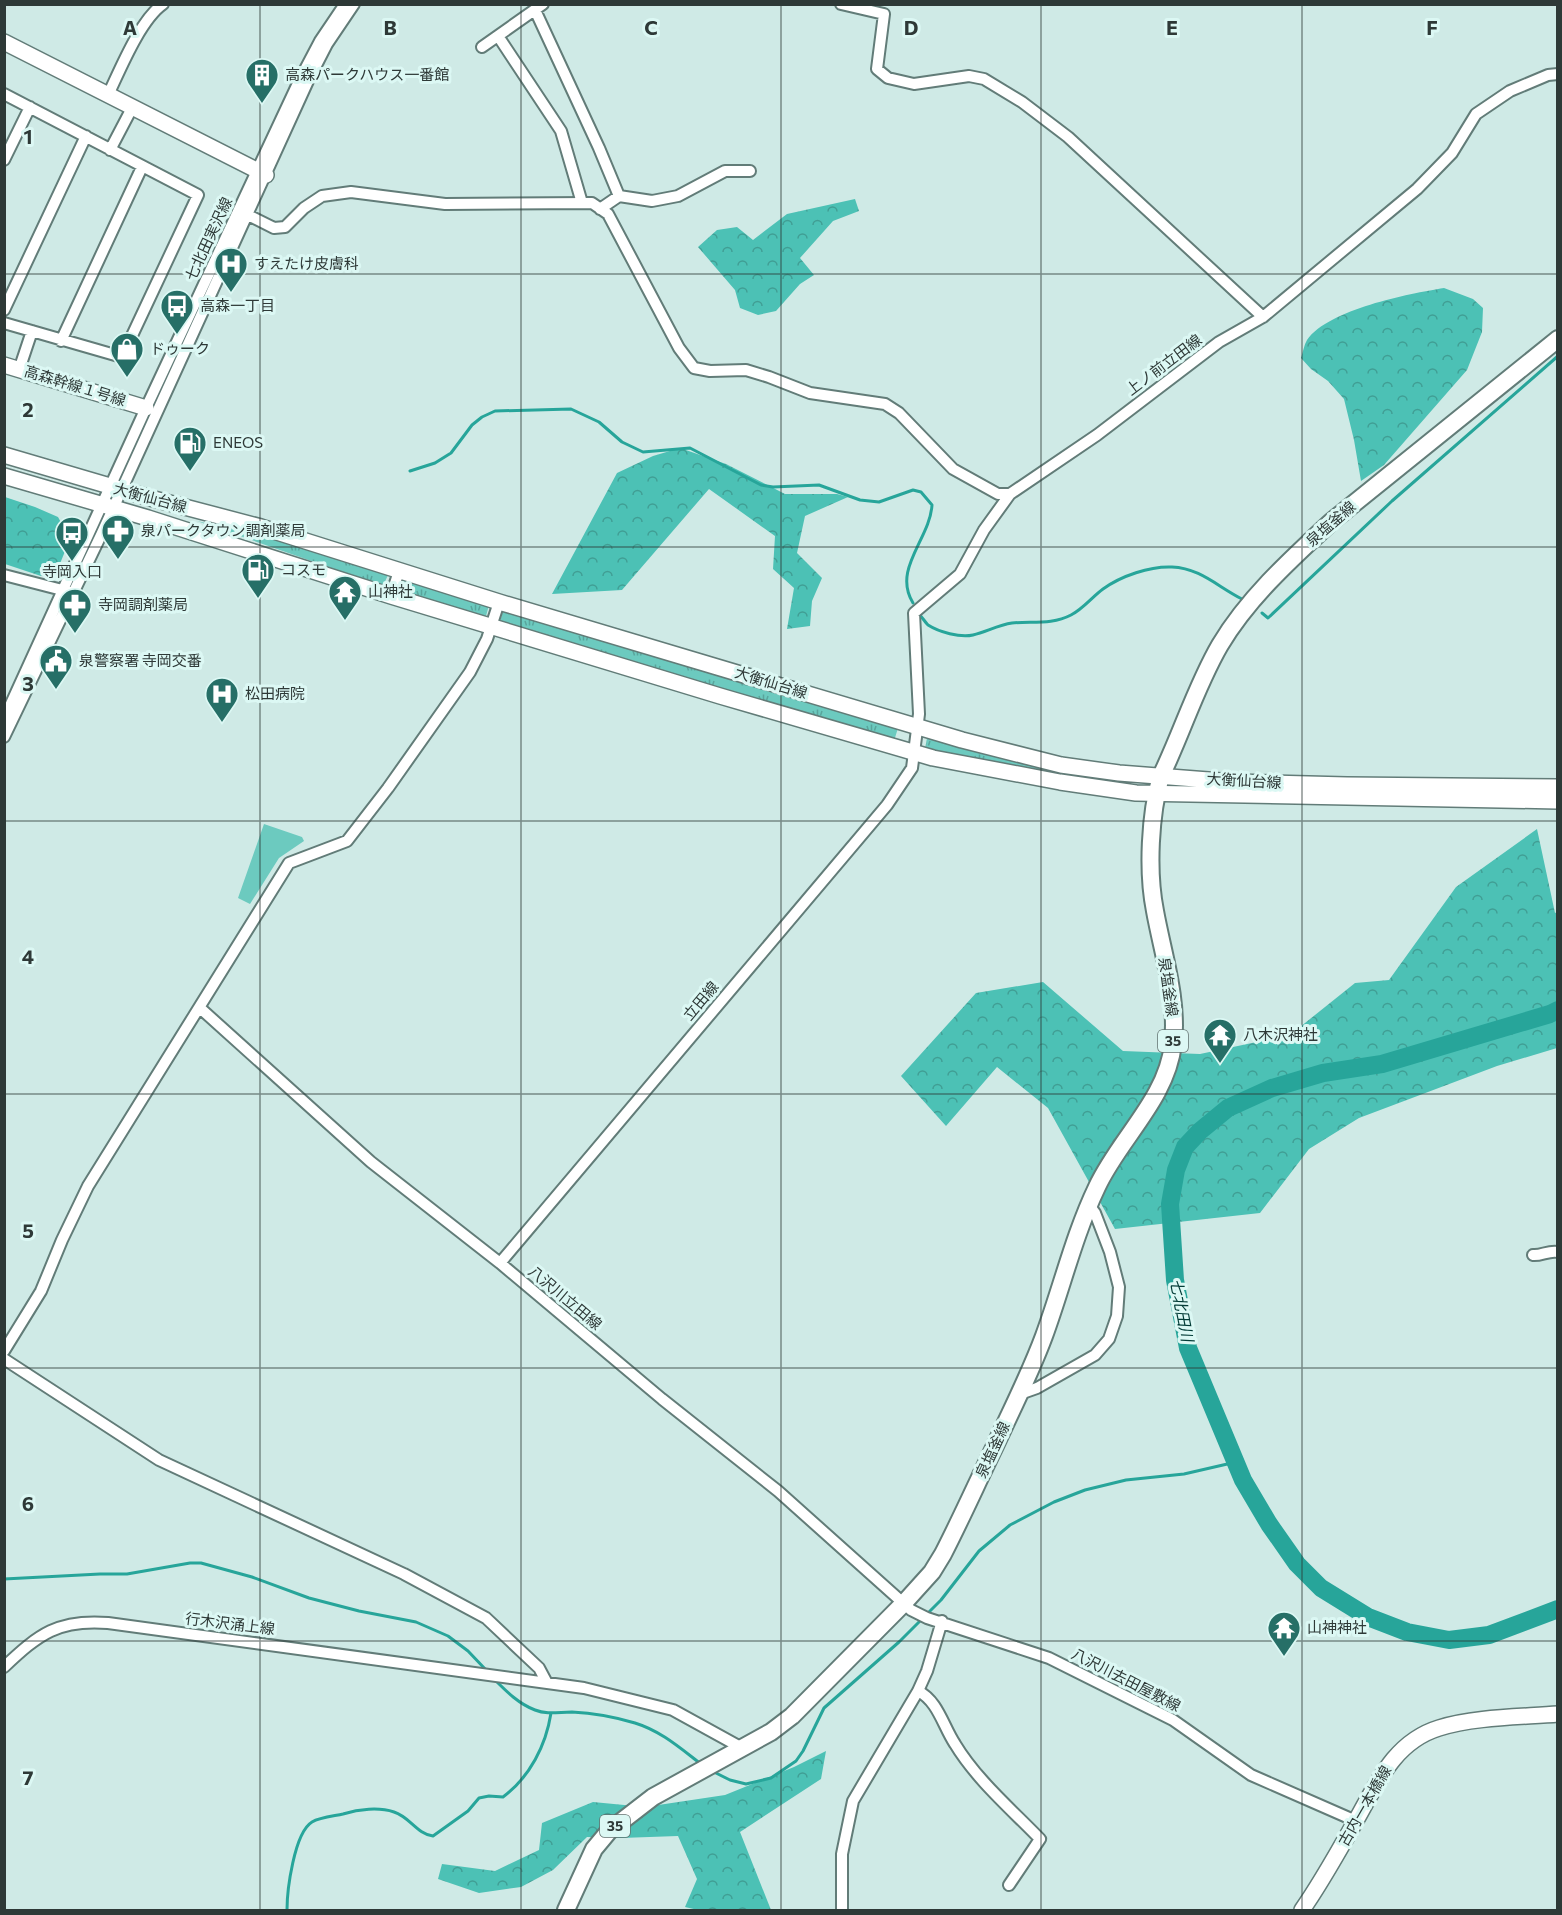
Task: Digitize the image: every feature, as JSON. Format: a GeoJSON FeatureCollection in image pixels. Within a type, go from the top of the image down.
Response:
{"type":"FeatureCollection","features":[{"type":"Feature","properties":{"kind":"main road"},"geometry":{"type":"LineString","coordinates":[[4,42],[262,173]]}},
{"type":"Feature","properties":{"kind":"main road","name":"泉塩釜線"},"geometry":{"type":"LineString","coordinates":[[566,1911],[594,1849],[609,1831],[653,1797],[771,1732],[792,1716],[908,1606],[932,1572],[943,1554],[1020,1394],[1043,1338],[1089,1205],[1106,1169],[1153,1100],[1167,1066],[1173,1046],[1173,1018],[1171,984],[1153,899],[1152,844],[1156,794],[1161,776],[1220,645],[1239,618],[1281,570],[1331,522],[1557,339]]}},
{"type":"Feature","properties":{"kind":"main road","name":"高森幹線１号線"},"geometry":{"type":"LineString","coordinates":[[12,367],[146,408]]}},
{"type":"Feature","properties":{"kind":"main road","name":"大衡仙台線"},"geometry":{"type":"LineString","coordinates":[[4,455],[115,488],[261,527],[499,602],[919,727],[1061,765],[1119,773],[1234,782],[1557,787]]}},
{"type":"Feature","properties":{"kind":"main road","name":"大衡仙台線"},"geometry":{"type":"LineString","coordinates":[[4,476],[391,596],[915,753],[1060,782],[1156,794],[1557,801]]}},
{"type":"Feature","properties":{"kind":"main road","name":"古内一本橋線"},"geometry":{"type":"LineString","coordinates":[[1302,1911],[1379,1779],[1393,1759],[1409,1743],[1440,1727],[1467,1722],[1557,1714]]}},
{"type":"Feature","properties":{"kind":"street"},"geometry":{"type":"LineString","coordinates":[[108,95],[146,23],[163,4]]}},
{"type":"Feature","properties":{"kind":"street","name":"七北田実沢線"},"geometry":{"type":"LineString","coordinates":[[115,488],[146,408],[262,173],[315,51],[345,4]]}},
{"type":"Feature","properties":{"kind":"street"},"geometry":{"type":"LineString","coordinates":[[4,737],[115,488],[248,215],[262,173],[327,44],[354,4]]}},
{"type":"Feature","properties":{"kind":"street"},"geometry":{"type":"LineString","coordinates":[[841,4],[884,14],[877,69],[888,78],[914,84],[969,76],[984,79],[1022,102],[1068,137],[1263,317]]}},
{"type":"Feature","properties":{"kind":"street"},"geometry":{"type":"LineString","coordinates":[[482,47],[539,7],[619,196]]}},
{"type":"Feature","properties":{"kind":"street"},"geometry":{"type":"LineString","coordinates":[[498,36],[561,131],[582,203]]}},
{"type":"Feature","properties":{"kind":"street","name":"上ノ前立田線"},"geometry":{"type":"LineString","coordinates":[[915,753],[919,727],[914,613],[960,574],[984,530],[1010,494],[1097,435],[1219,342],[1263,317],[1417,189],[1452,153],[1476,114],[1510,91],[1548,75],[1557,74]]}},
{"type":"Feature","properties":{"kind":"street"},"geometry":{"type":"LineString","coordinates":[[4,94],[198,195],[122,357],[4,323]]}},
{"type":"Feature","properties":{"kind":"street"},"geometry":{"type":"LineString","coordinates":[[4,160],[30,107]]}},
{"type":"Feature","properties":{"kind":"street"},"geometry":{"type":"LineString","coordinates":[[110,150],[132,108]]}},
{"type":"Feature","properties":{"kind":"street"},"geometry":{"type":"LineString","coordinates":[[4,310],[86,136]]}},
{"type":"Feature","properties":{"kind":"street"},"geometry":{"type":"LineString","coordinates":[[61,340],[142,167]]}},
{"type":"Feature","properties":{"kind":"street"},"geometry":{"type":"LineString","coordinates":[[600,209],[619,196],[652,201],[678,196],[725,171],[750,171]]}},
{"type":"Feature","properties":{"kind":"street"},"geometry":{"type":"LineString","coordinates":[[248,215],[274,228],[285,227],[304,208],[322,196],[351,192],[445,204],[592,203],[608,214],[679,348],[694,368],[710,371],[746,370],[810,393],[885,404],[900,413],[953,469],[998,494],[1010,494]]}},
{"type":"Feature","properties":{"kind":"street"},"geometry":{"type":"LineString","coordinates":[[12,367],[32,331]]}},
{"type":"Feature","properties":{"kind":"street"},"geometry":{"type":"LineString","coordinates":[[391,596],[399,571]]}},
{"type":"Feature","properties":{"kind":"street"},"geometry":{"type":"LineString","coordinates":[[5,577],[69,591]]}},
{"type":"Feature","properties":{"kind":"street"},"geometry":{"type":"LineString","coordinates":[[4,719],[69,591]]}},
{"type":"Feature","properties":{"kind":"street"},"geometry":{"type":"LineString","coordinates":[[4,1351],[41,1291],[88,1186],[289,863],[347,841],[388,788],[470,672],[492,626],[499,602]]}},
{"type":"Feature","properties":{"kind":"street","name":"立田線"},"geometry":{"type":"LineString","coordinates":[[500,1263],[887,805],[908,776],[915,753]]}},
{"type":"Feature","properties":{"kind":"street","name":"八沢川立田線"},"geometry":{"type":"LineString","coordinates":[[200,1008],[371,1162],[500,1263],[662,1399],[778,1491],[908,1606],[939,1621]]}},
{"type":"Feature","properties":{"kind":"street"},"geometry":{"type":"LineString","coordinates":[[1020,1394],[1037,1388],[1087,1360],[1095,1355],[1109,1339],[1117,1316],[1119,1287],[1110,1252],[1095,1213],[1089,1205]]}},
{"type":"Feature","properties":{"kind":"street"},"geometry":{"type":"LineString","coordinates":[[1533,1255],[1557,1252]]}},
{"type":"Feature","properties":{"kind":"street"},"geometry":{"type":"LineString","coordinates":[[4,1359],[159,1460],[404,1574],[486,1618],[539,1668],[547,1683]]}},
{"type":"Feature","properties":{"kind":"street"},"geometry":{"type":"LineString","coordinates":[[843,1911],[842,1854],[853,1801],[918,1691],[927,1671],[939,1621]]}},
{"type":"Feature","properties":{"kind":"street","name":"八沢川去田屋敷線"},"geometry":{"type":"LineString","coordinates":[[939,1621],[1049,1658],[1173,1719],[1251,1775],[1356,1821]]}},
{"type":"Feature","properties":{"kind":"street","name":"行木沢涌上線"},"geometry":{"type":"LineString","coordinates":[[4,1667],[30,1642],[50,1630],[68,1624],[87,1622],[466,1670],[584,1688],[673,1710],[742,1748]]}},
{"type":"Feature","properties":{"kind":"street"},"geometry":{"type":"LineString","coordinates":[[918,1691],[927,1696],[955,1745],[985,1782],[1040,1839],[1009,1886]]}},
{"type":"Feature","properties":{"kind":"green space"},"geometry":{"type":"Polygon","coordinates":[[[855,199],[859,211],[833,221],[800,258],[814,275],[800,284],[776,311],[758,315],[740,308],[735,290],[698,247],[717,230],[737,227],[753,240],[787,214],[855,199]]]}},
{"type":"Feature","properties":{"kind":"green space"},"geometry":{"type":"Polygon","coordinates":[[[1444,288],[1473,299],[1483,308],[1482,332],[1467,370],[1384,465],[1361,481],[1344,399],[1328,381],[1311,369],[1301,358],[1306,342],[1318,329],[1351,312],[1410,294],[1444,288]]]}},
{"type":"Feature","properties":{"kind":"green space"},"geometry":{"type":"Polygon","coordinates":[[[680,448],[726,464],[785,494],[837,494],[848,497],[805,516],[797,553],[822,578],[812,601],[810,626],[787,629],[794,588],[773,569],[775,536],[709,489],[622,590],[552,594],[617,473],[653,456],[680,448]]]}},
{"type":"Feature","properties":{"kind":"green space"},"geometry":{"type":"Polygon","coordinates":[[[5,497],[58,517],[70,539],[57,571],[41,576],[5,564],[5,497]]]}},
{"type":"Feature","properties":{"kind":"green space"},"geometry":{"type":"Polygon","coordinates":[[[197,521],[278,540],[388,575],[383,586],[197,521]]]}},
{"type":"Feature","properties":{"kind":"green space"},"geometry":{"type":"Polygon","coordinates":[[[403,578],[489,605],[486,616],[399,591],[403,578]]]}},
{"type":"Feature","properties":{"kind":"green space"},"geometry":{"type":"Polygon","coordinates":[[[503,610],[898,728],[894,741],[500,622],[503,610]]]}},
{"type":"Feature","properties":{"kind":"green space"},"geometry":{"type":"Polygon","coordinates":[[[929,737],[1079,777],[1133,784],[1133,786],[1007,767],[925,749],[929,737]]]}},
{"type":"Feature","properties":{"kind":"green space"},"geometry":{"type":"Polygon","coordinates":[[[264,824],[302,837],[304,841],[279,858],[250,904],[238,898],[264,824]]]}},
{"type":"Feature","properties":{"kind":"green space"},"geometry":{"type":"Polygon","coordinates":[[[1537,829],[1555,913],[1557,912],[1557,1048],[1497,1066],[1359,1118],[1309,1149],[1260,1213],[1115,1229],[1048,1108],[997,1067],[946,1126],[901,1076],[976,993],[1043,982],[1123,1051],[1200,1054],[1290,1035],[1355,983],[1389,980],[1456,887],[1537,829]]]}},
{"type":"Feature","properties":{"kind":"green space"},"geometry":{"type":"Polygon","coordinates":[[[826,1751],[821,1779],[740,1832],[771,1910],[698,1910],[685,1907],[697,1879],[678,1836],[587,1837],[553,1870],[521,1887],[479,1893],[438,1879],[442,1864],[495,1871],[539,1850],[542,1823],[593,1802],[645,1807],[725,1795],[794,1767],[826,1751]]]}},
{"type":"Feature","properties":{"kind":"waterway"},"geometry":{"type":"LineString","coordinates":[[1262,613],[1268,618],[1392,501],[1558,356]]}},
{"type":"Feature","properties":{"kind":"waterway"},"geometry":{"type":"LineString","coordinates":[[410,471],[435,463],[451,453],[472,425],[495,411],[571,409],[599,422],[622,442],[643,452],[690,448],[761,485],[773,487],[819,485],[860,500],[879,502],[913,490],[921,492],[932,505],[930,518],[909,566],[908,590],[913,603]]}},
{"type":"Feature","properties":{"kind":"waterway"},"geometry":{"type":"LineString","coordinates":[[919,614],[933,628],[962,636],[973,635],[1012,623],[1057,620],[1075,612],[1118,580],[1145,570],[1163,567],[1191,571],[1242,599]]}},
{"type":"Feature","properties":{"kind":"waterway","name":"七北田川"},"geometry":{"type":"LineString","coordinates":[[1558,1010],[1382,1064],[1323,1073],[1272,1088],[1228,1108],[1185,1147],[1176,1170],[1170,1204],[1175,1280],[1188,1348],[1243,1480],[1269,1524],[1297,1564],[1321,1588],[1368,1617],[1407,1632],[1449,1640],[1489,1635],[1558,1609]]}},
{"type":"Feature","properties":{"kind":"waterway"},"geometry":{"type":"LineString","coordinates":[[712,1771],[730,1780],[746,1784],[771,1778],[796,1761],[824,1708],[899,1642],[941,1600],[979,1551],[1010,1525],[1054,1502],[1085,1490],[1126,1480],[1184,1474],[1236,1462]]}},
{"type":"Feature","properties":{"kind":"waterway"},"geometry":{"type":"LineString","coordinates":[[4,1579],[127,1574],[201,1563],[252,1577],[309,1598],[416,1622],[448,1636],[468,1651],[487,1671]]}},
{"type":"Feature","properties":{"kind":"waterway"},"geometry":{"type":"LineString","coordinates":[[495,1680],[518,1701],[540,1712],[596,1714],[644,1726],[670,1741],[701,1764]]}},
{"type":"Feature","properties":{"kind":"waterway"},"geometry":{"type":"LineString","coordinates":[[287,1910],[288,1890],[296,1850],[300,1838],[312,1822],[356,1811],[382,1810],[400,1814],[422,1832],[433,1836],[468,1811],[479,1798],[503,1797],[513,1789],[535,1760],[545,1737],[551,1713]]}},
{"type":"Feature","properties":{"kind":"place","name":"高森パークハウス一番館"},"geometry":{"type":"Point","coordinates":[262,104]}},
{"type":"Feature","properties":{"kind":"place","name":"すえたけ皮膚科"},"geometry":{"type":"Point","coordinates":[231,293]}},
{"type":"Feature","properties":{"kind":"place","name":"高森一丁目"},"geometry":{"type":"Point","coordinates":[177,335]}},
{"type":"Feature","properties":{"kind":"place","name":"ドゥーク"},"geometry":{"type":"Point","coordinates":[127,378]}},
{"type":"Feature","properties":{"kind":"place","name":"ENEOS"},"geometry":{"type":"Point","coordinates":[190,472]}},
{"type":"Feature","properties":{"kind":"place","name":"泉パークタウン調剤薬局"},"geometry":{"type":"Point","coordinates":[118,560]}},
{"type":"Feature","properties":{"kind":"place","name":"寺岡入口"},"geometry":{"type":"Point","coordinates":[72,562]}},
{"type":"Feature","properties":{"kind":"place","name":"コスモ"},"geometry":{"type":"Point","coordinates":[258,599]}},
{"type":"Feature","properties":{"kind":"place","name":"山神社"},"geometry":{"type":"Point","coordinates":[345,621]}},
{"type":"Feature","properties":{"kind":"place","name":"寺岡調剤薬局"},"geometry":{"type":"Point","coordinates":[75,634]}},
{"type":"Feature","properties":{"kind":"place","name":"泉警察署 寺岡交番"},"geometry":{"type":"Point","coordinates":[56,690]}},
{"type":"Feature","properties":{"kind":"place","name":"松田病院"},"geometry":{"type":"Point","coordinates":[222,723]}},
{"type":"Feature","properties":{"kind":"place","name":"八木沢神社"},"geometry":{"type":"Point","coordinates":[1220,1064]}},
{"type":"Feature","properties":{"kind":"place","name":"山神神社"},"geometry":{"type":"Point","coordinates":[1284,1657]}}]}
